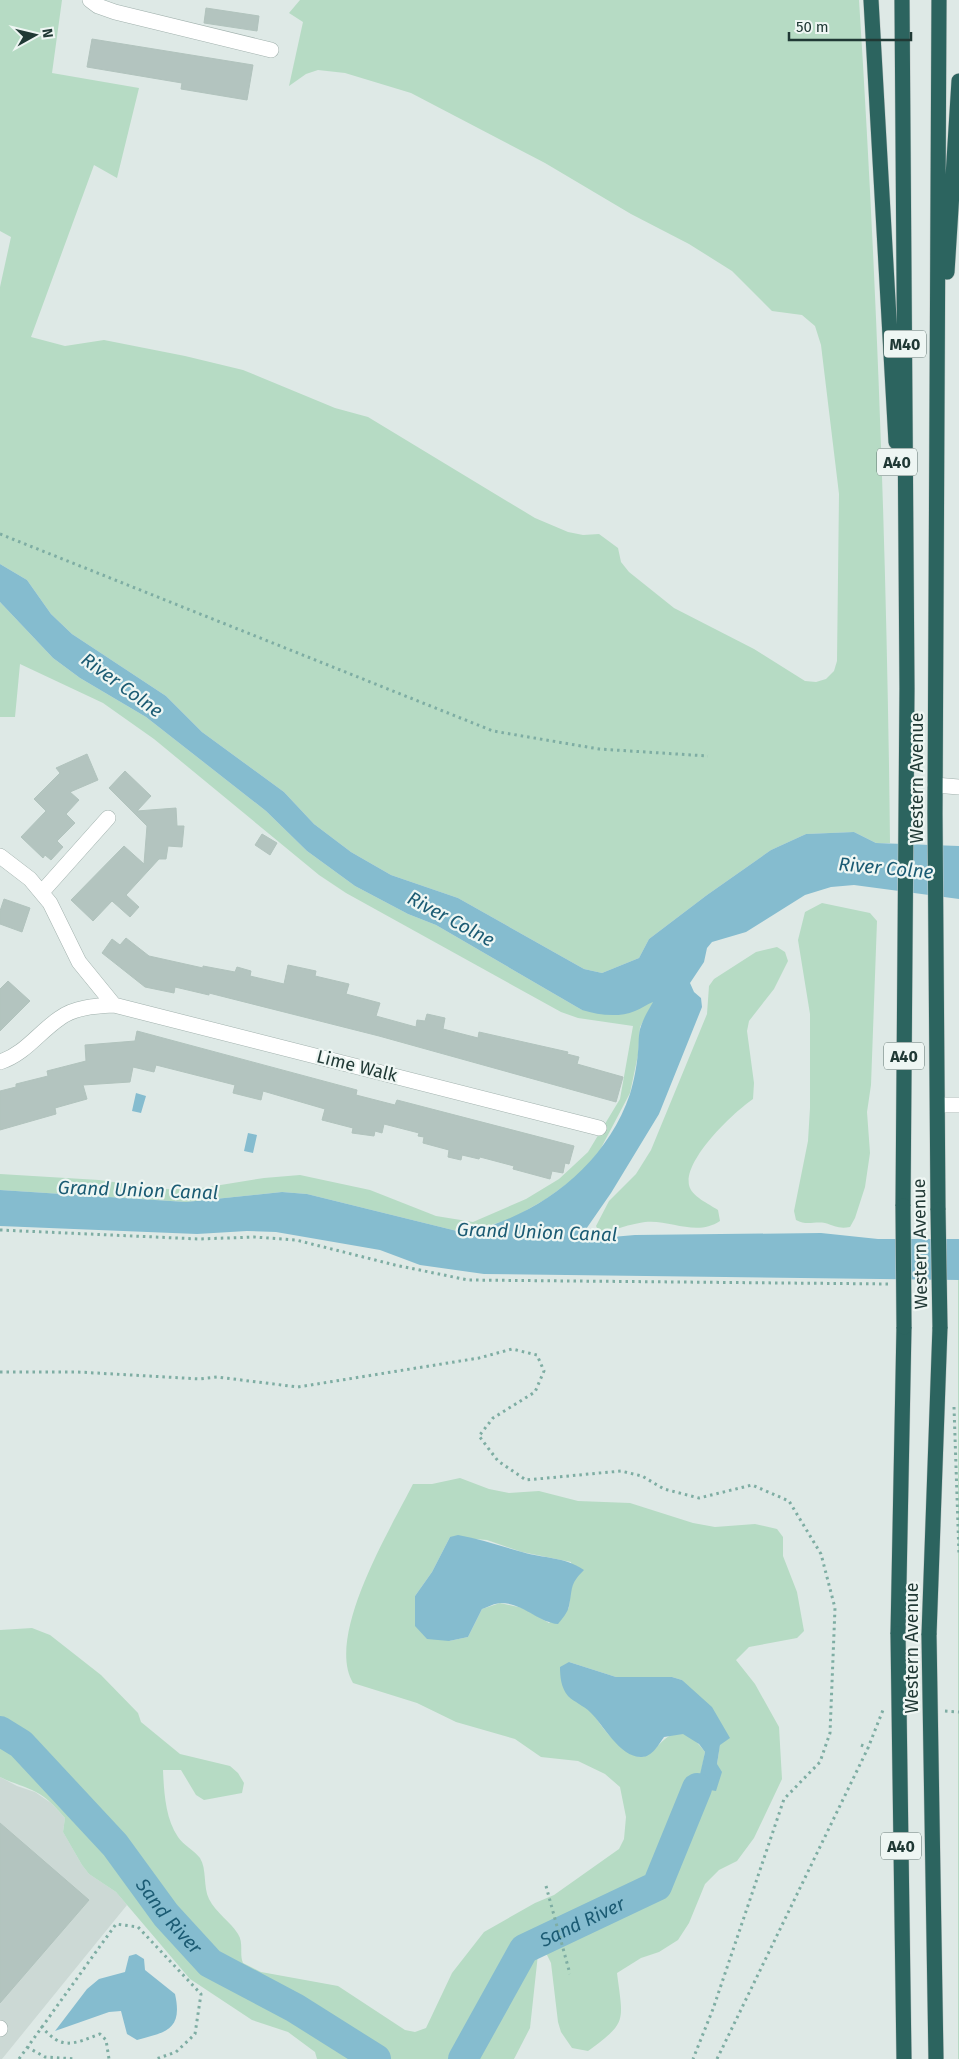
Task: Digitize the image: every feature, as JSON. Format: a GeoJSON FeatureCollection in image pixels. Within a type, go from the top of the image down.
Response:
{"type":"FeatureCollection","features":[{"type":"Feature","properties":{"kind":"highway","name":"A40"},"geometry":{"type":"LineString","coordinates":[[871,0],[885,226],[907,688]]}},
{"type":"Feature","properties":{"kind":"highway","name":"M40"},"geometry":{"type":"LineString","coordinates":[[902,0],[907,688]]}},
{"type":"Feature","properties":{"kind":"highway","name":"M40"},"geometry":{"type":"LineString","coordinates":[[938,0],[938,428]]}},
{"type":"Feature","properties":{"kind":"highway"},"geometry":{"type":"LineString","coordinates":[[938,428],[959,81]]}},
{"type":"Feature","properties":{"kind":"highway","name":"Western Avenue"},"geometry":{"type":"LineString","coordinates":[[936,2059],[929,1635],[940,1327],[935,814],[938,428]]}},
{"type":"Feature","properties":{"kind":"highway","name":"Western Avenue"},"geometry":{"type":"LineString","coordinates":[[904,2059],[898,1634],[904,1328],[904,906],[907,688]]}},
{"type":"Feature","properties":{"kind":"street"},"geometry":{"type":"LineString","coordinates":[[90,0],[98,6],[115,12],[271,50]]}},
{"type":"Feature","properties":{"kind":"street"},"geometry":{"type":"LineString","coordinates":[[935,785],[959,787]]}},
{"type":"Feature","properties":{"kind":"street"},"geometry":{"type":"LineString","coordinates":[[42,892],[108,818]]}},
{"type":"Feature","properties":{"kind":"street"},"geometry":{"type":"LineString","coordinates":[[0,856],[16,867],[42,892],[58,916],[79,962],[114,1005]]}},
{"type":"Feature","properties":{"kind":"street","name":"Lime Walk"},"geometry":{"type":"LineString","coordinates":[[0,1062],[13,1057],[67,1014],[94,1006],[114,1005],[600,1128]]}},
{"type":"Feature","properties":{"kind":"street"},"geometry":{"type":"LineString","coordinates":[[938,1105],[959,1105]]}},
{"type":"Feature","properties":{"kind":"path"},"geometry":{"type":"LineString","coordinates":[[0,534],[493,731],[599,749],[708,756]]}},
{"type":"Feature","properties":{"kind":"path"},"geometry":{"type":"LineString","coordinates":[[0,1230],[199,1239],[254,1237],[296,1240],[395,1265],[468,1280],[893,1284]]}},
{"type":"Feature","properties":{"kind":"path"},"geometry":{"type":"LineString","coordinates":[[0,1372],[78,1372],[200,1379],[217,1377],[298,1387],[479,1358],[512,1349],[537,1355],[544,1370],[536,1392],[493,1418],[479,1436],[498,1461],[526,1480],[620,1471],[642,1476],[664,1489],[699,1498],[752,1485],[789,1501],[821,1554],[835,1608],[830,1733],[820,1762],[784,1799],[713,2008],[693,2059]]}},
{"type":"Feature","properties":{"kind":"path"},"geometry":{"type":"LineString","coordinates":[[954,1399],[959,1555]]}},
{"type":"Feature","properties":{"kind":"path"},"geometry":{"type":"LineString","coordinates":[[717,2059],[868,1748],[861,1745]]}},
{"type":"Feature","properties":{"kind":"path"},"geometry":{"type":"LineString","coordinates":[[546,1886],[570,1974]]}},
{"type":"Feature","properties":{"kind":"path"},"geometry":{"type":"LineString","coordinates":[[19,2059],[116,1924],[138,1927],[201,1994],[194,2034],[176,2052],[156,2059]]}},
{"type":"Feature","properties":{"kind":"path"},"geometry":{"type":"LineString","coordinates":[[41,2026],[53,2040],[71,2045],[100,2034],[106,2040],[109,2059]]}},
{"type":"Feature","properties":{"kind":"path"},"geometry":{"type":"LineString","coordinates":[[27,2047],[45,2057],[76,2059]]}},
{"type":"Feature","properties":{"kind":"shaded area"},"geometry":{"type":"Polygon","coordinates":[[[0,1777],[17,1786],[35,1792],[51,1803],[65,1818],[63,1832],[82,1865],[89,1874],[116,1892],[127,1905],[2,2059],[0,2059],[0,1777]]]}},
{"type":"Feature","properties":{"kind":"green space"},"geometry":{"type":"Polygon","coordinates":[[[0,0],[62,0],[52,73],[139,88],[117,178],[94,165],[31,337],[65,346],[104,340],[185,356],[243,370],[335,408],[368,417],[535,518],[568,532],[583,535],[599,534],[618,548],[621,562],[629,572],[674,608],[754,649],[805,681],[816,682],[826,679],[834,671],[837,661],[839,494],[821,345],[815,326],[802,315],[772,311],[732,271],[689,244],[631,214],[545,163],[411,93],[345,73],[318,70],[306,74],[289,86],[303,22],[289,13],[300,0],[859,0],[880,422],[890,843],[876,843],[854,832],[806,834],[771,850],[707,895],[649,939],[639,958],[602,973],[584,969],[458,898],[391,875],[351,852],[314,824],[284,792],[202,732],[166,696],[72,634],[51,614],[27,580],[0,564],[0,287],[11,237],[0,231],[0,0]]]}},
{"type":"Feature","properties":{"kind":"green space"},"geometry":{"type":"Polygon","coordinates":[[[0,602],[53,658],[80,678],[146,717],[266,811],[307,851],[355,886],[408,914],[436,925],[582,1010],[654,1001],[640,1027],[638,1055],[630,1093],[600,1150],[579,1175],[546,1199],[513,1218],[465,1233],[307,1194],[282,1192],[186,1202],[0,1190],[0,1174],[99,1180],[163,1189],[196,1189],[264,1178],[300,1175],[370,1190],[436,1216],[473,1222],[526,1199],[559,1179],[588,1152],[620,1099],[633,1026],[578,1018],[561,1012],[346,893],[319,875],[154,739],[103,703],[20,664],[15,717],[0,717],[0,602]]]}},
{"type":"Feature","properties":{"kind":"green space"},"geometry":{"type":"Polygon","coordinates":[[[822,903],[870,913],[877,921],[871,1085],[867,1112],[870,1153],[865,1187],[855,1218],[850,1227],[846,1228],[825,1223],[800,1222],[796,1220],[794,1211],[808,1141],[810,1108],[810,1014],[798,940],[805,912],[822,903]]]}},
{"type":"Feature","properties":{"kind":"green space"},"geometry":{"type":"Polygon","coordinates":[[[777,947],[785,952],[788,961],[774,989],[749,1021],[747,1031],[754,1083],[753,1099],[734,1114],[712,1137],[694,1162],[690,1174],[690,1189],[718,1210],[720,1221],[711,1226],[692,1228],[645,1222],[600,1234],[596,1226],[609,1201],[636,1174],[651,1150],[707,1014],[709,986],[714,979],[756,952],[777,947]]]}},
{"type":"Feature","properties":{"kind":"green space"},"geometry":{"type":"Polygon","coordinates":[[[959,1259],[959,2059],[958,2059],[959,1259]]]}},
{"type":"Feature","properties":{"kind":"green space"},"geometry":{"type":"Polygon","coordinates":[[[460,1478],[489,1489],[509,1493],[539,1491],[578,1501],[630,1503],[693,1523],[715,1527],[755,1524],[777,1529],[783,1537],[783,1556],[797,1592],[804,1631],[797,1638],[749,1647],[736,1660],[755,1684],[779,1727],[782,1779],[754,1838],[737,1861],[719,1870],[705,1884],[689,1923],[678,1940],[659,1952],[641,1958],[617,1973],[621,2001],[620,2019],[610,2033],[588,2051],[572,2048],[561,2032],[558,2022],[551,1963],[547,1955],[538,1954],[530,2028],[514,2059],[317,2059],[315,2052],[288,2032],[252,2020],[190,1979],[116,1892],[89,1874],[63,1832],[65,1818],[55,1807],[36,1792],[0,1777],[0,1630],[32,1628],[50,1635],[101,1675],[138,1713],[141,1722],[180,1754],[230,1766],[238,1773],[244,1783],[242,1793],[204,1800],[196,1795],[181,1770],[163,1770],[166,1804],[170,1821],[180,1840],[200,1858],[204,1867],[209,1899],[215,1909],[240,1937],[243,1963],[261,1972],[338,1986],[405,2030],[415,2032],[426,2028],[452,1973],[484,1932],[535,1903],[554,1895],[619,1849],[624,1839],[626,1817],[620,1787],[605,1774],[578,1761],[541,1757],[515,1739],[456,1722],[417,1703],[353,1683],[347,1663],[347,1638],[364,1582],[413,1484],[432,1484],[460,1478]],[[450,1537],[432,1572],[415,1596],[449,1641],[468,1637],[482,1609],[500,1603],[523,1608],[549,1623],[569,1608],[572,1580],[571,1562],[522,1552],[487,1540],[450,1537]],[[569,1662],[597,1720],[613,1739],[631,1754],[640,1757],[647,1755],[667,1738],[675,1734],[683,1734],[693,1739],[705,1752],[698,1788],[717,1764],[720,1744],[729,1738],[682,1680],[672,1677],[616,1677],[569,1662]]]}},
{"type":"Feature","properties":{"kind":"water"},"geometry":{"type":"Polygon","coordinates":[[[0,564],[27,580],[51,614],[72,634],[166,696],[202,732],[284,792],[314,824],[351,852],[391,875],[458,898],[584,969],[602,973],[639,958],[649,939],[707,895],[771,850],[806,834],[854,832],[876,843],[959,846],[959,899],[854,885],[831,887],[805,895],[746,932],[712,942],[707,948],[704,962],[690,983],[694,992],[701,998],[702,1007],[659,1114],[611,1193],[584,1232],[589,1239],[635,1235],[821,1233],[878,1239],[959,1239],[959,1280],[484,1274],[420,1265],[380,1250],[276,1232],[247,1231],[197,1234],[0,1226],[0,1190],[186,1202],[282,1192],[307,1194],[465,1233],[492,1225],[543,1201],[586,1166],[604,1144],[619,1120],[630,1094],[636,1068],[640,1029],[653,1002],[629,1013],[615,1015],[582,1010],[436,925],[408,914],[355,886],[307,851],[266,811],[146,717],[80,678],[53,658],[0,602],[0,564]]]}},
{"type":"Feature","properties":{"kind":"water"},"geometry":{"type":"Polygon","coordinates":[[[136,1093],[146,1096],[141,1113],[132,1111],[136,1093]]]}},
{"type":"Feature","properties":{"kind":"water"},"geometry":{"type":"Polygon","coordinates":[[[248,1133],[257,1135],[253,1153],[244,1151],[248,1133]]]}},
{"type":"Feature","properties":{"kind":"water"},"geometry":{"type":"Polygon","coordinates":[[[458,1535],[569,1562],[584,1570],[574,1583],[568,1608],[558,1624],[544,1620],[516,1606],[499,1603],[482,1609],[468,1637],[449,1641],[427,1639],[415,1626],[415,1596],[432,1572],[450,1537],[458,1535]]]}},
{"type":"Feature","properties":{"kind":"water"},"geometry":{"type":"Polygon","coordinates":[[[569,1662],[616,1677],[672,1677],[682,1680],[712,1707],[730,1738],[720,1745],[717,1764],[722,1772],[716,1791],[697,1788],[705,1752],[699,1744],[683,1734],[664,1737],[655,1750],[649,1755],[642,1757],[634,1756],[619,1746],[590,1712],[566,1693],[561,1682],[560,1667],[569,1662]]]}},
{"type":"Feature","properties":{"kind":"water"},"geometry":{"type":"Polygon","coordinates":[[[136,1954],[144,1959],[145,1970],[175,1994],[177,2015],[170,2028],[137,2040],[127,2034],[121,2011],[109,2012],[55,2031],[87,1989],[99,1979],[125,1972],[129,1956],[136,1954]]]}},
{"type":"Feature","properties":{"kind":"building"},"geometry":{"type":"Polygon","coordinates":[[[206,8],[259,16],[257,31],[204,23],[206,8]]]}},
{"type":"Feature","properties":{"kind":"building"},"geometry":{"type":"Polygon","coordinates":[[[92,39],[253,65],[247,100],[181,89],[182,83],[87,67],[92,39]]]}},
{"type":"Feature","properties":{"kind":"building"},"geometry":{"type":"Polygon","coordinates":[[[87,754],[98,780],[70,792],[79,800],[66,814],[75,823],[57,841],[63,847],[51,860],[45,855],[43,858],[21,837],[46,811],[34,799],[60,773],[56,768],[87,754]]]}},
{"type":"Feature","properties":{"kind":"building"},"geometry":{"type":"Polygon","coordinates":[[[125,771],[151,796],[137,811],[176,808],[177,826],[184,826],[182,847],[168,846],[166,859],[159,859],[126,895],[139,907],[130,917],[112,901],[93,921],[71,900],[124,846],[144,864],[147,826],[109,788],[125,771]]]}},
{"type":"Feature","properties":{"kind":"building"},"geometry":{"type":"Polygon","coordinates":[[[262,834],[277,843],[270,855],[255,845],[262,834]]]}},
{"type":"Feature","properties":{"kind":"building"},"geometry":{"type":"Polygon","coordinates":[[[4,899],[30,908],[22,932],[0,924],[0,911],[4,899]]]}},
{"type":"Feature","properties":{"kind":"building"},"geometry":{"type":"Polygon","coordinates":[[[126,938],[149,956],[203,968],[203,966],[235,972],[237,967],[251,971],[250,976],[284,984],[288,965],[316,971],[315,976],[349,984],[346,994],[380,1003],[376,1016],[416,1027],[417,1020],[425,1021],[427,1014],[445,1018],[443,1029],[478,1038],[479,1032],[568,1052],[567,1054],[579,1057],[577,1064],[623,1077],[616,1102],[379,1036],[209,993],[209,995],[175,987],[174,993],[145,987],[102,953],[112,939],[120,945],[126,938]]]}},
{"type":"Feature","properties":{"kind":"building"},"geometry":{"type":"Polygon","coordinates":[[[8,981],[30,1001],[0,1031],[0,989],[8,981]]]}},
{"type":"Feature","properties":{"kind":"building"},"geometry":{"type":"Polygon","coordinates":[[[137,1031],[357,1090],[356,1095],[395,1105],[397,1100],[574,1146],[569,1164],[565,1163],[563,1173],[552,1171],[550,1179],[513,1169],[514,1166],[480,1157],[479,1159],[462,1155],[461,1160],[448,1157],[449,1150],[423,1143],[424,1137],[418,1136],[419,1133],[384,1124],[382,1133],[375,1131],[374,1136],[352,1133],[353,1128],[322,1120],[325,1109],[263,1091],[261,1100],[233,1093],[235,1085],[156,1065],[154,1072],[133,1067],[130,1082],[83,1085],[87,1099],[55,1108],[56,1114],[0,1130],[0,1091],[16,1087],[16,1084],[48,1076],[47,1071],[86,1061],[85,1045],[135,1041],[137,1031]]]}},
{"type":"Feature","properties":{"kind":"building"},"geometry":{"type":"Polygon","coordinates":[[[0,1823],[89,1900],[0,2003],[0,1823]]]}},
{"type":"Feature","properties":{"kind":"waterway","name":"Sand River"},"geometry":{"type":"LineString","coordinates":[[0,1731],[21,1744],[115,1845],[166,1915],[210,1963],[295,2008],[376,2059]]}},
{"type":"Feature","properties":{"kind":"waterway","name":"Sand River"},"geometry":{"type":"LineString","coordinates":[[463,2059],[524,1949],[657,1886],[697,1788]]}},
{"type":"Feature","properties":{"kind":"water label","name":"River Colne"},"geometry":{"type":"Point","coordinates":[122,685]}},
{"type":"Feature","properties":{"kind":"water label","name":"River Colne"},"geometry":{"type":"Point","coordinates":[886,868]}},
{"type":"Feature","properties":{"kind":"water label","name":"River Colne"},"geometry":{"type":"Point","coordinates":[451,919]}},
{"type":"Feature","properties":{"kind":"water label","name":"Grand Union Canal"},"geometry":{"type":"Point","coordinates":[138,1190]}},
{"type":"Feature","properties":{"kind":"water label","name":"Grand Union Canal"},"geometry":{"type":"Point","coordinates":[537,1232]}}]}
